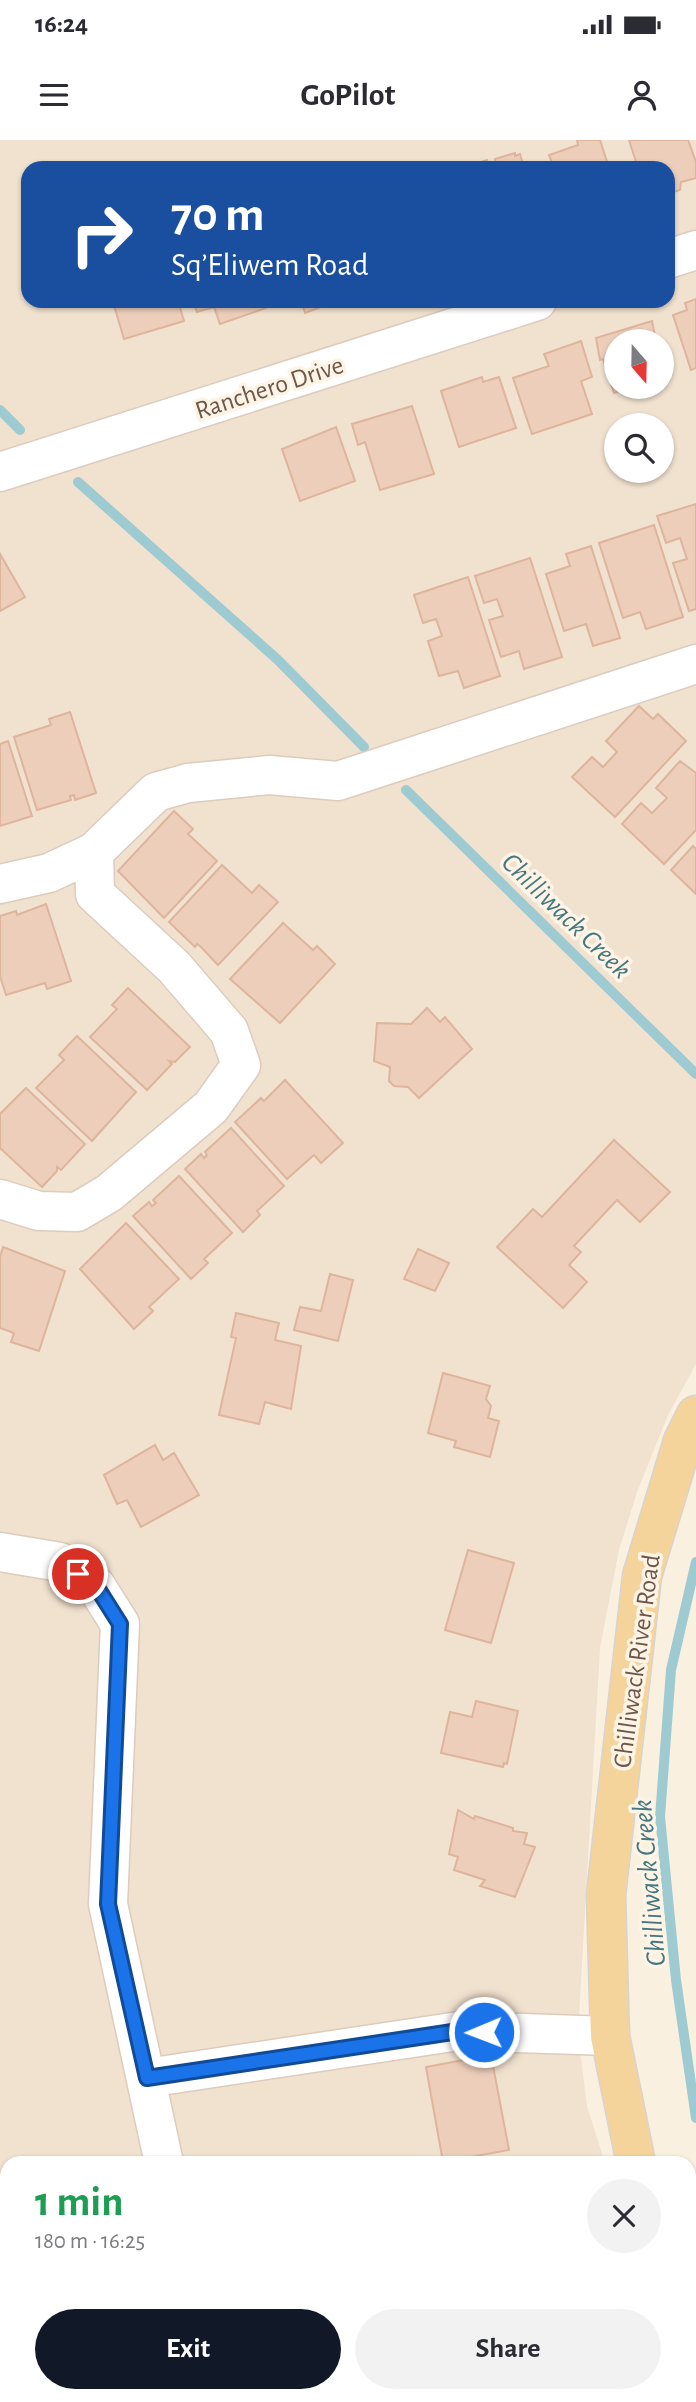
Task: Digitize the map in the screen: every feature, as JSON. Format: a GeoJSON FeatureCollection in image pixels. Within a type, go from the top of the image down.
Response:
{"type":"FeatureCollection","features":[{"type":"Feature","properties":{"kind":"main road","name":"Chilliwack River Road"},"geometry":{"type":"LineString","coordinates":[[635,2156],[610,2036],[606,1895],[642,1576],[683,1441],[696,1415]]}},
{"type":"Feature","properties":{"kind":"street"},"geometry":{"type":"LineString","coordinates":[[675,257],[696,250]]}},
{"type":"Feature","properties":{"kind":"street","name":"Ranchero Drive"},"geometry":{"type":"LineString","coordinates":[[0,472],[515,308]]}},
{"type":"Feature","properties":{"kind":"street"},"geometry":{"type":"LineString","coordinates":[[0,884],[49,873],[94,852],[156,792],[188,783],[269,775],[338,781],[689,675]]}},
{"type":"Feature","properties":{"kind":"street"},"geometry":{"type":"LineString","coordinates":[[0,1199],[39,1211],[77,1212],[109,1193],[211,1107],[241,1065],[229,1031],[174,967],[95,894],[94,852]]}},
{"type":"Feature","properties":{"kind":"street"},"geometry":{"type":"LineString","coordinates":[[0,1552],[60,1562],[96,1586],[120,1624],[108,1904],[163,2156]]}},
{"type":"Feature","properties":{"kind":"street"},"geometry":{"type":"LineString","coordinates":[[147,2078],[459,2031],[610,2036]]}},
{"type":"Feature","properties":{"kind":"shaded area"},"geometry":{"type":"Polygon","coordinates":[[[0,140],[696,140],[696,1364],[668,1415],[637,1492],[619,1550],[600,1648],[578,2034],[587,2106],[603,2156],[0,2156],[0,140]]]}},
{"type":"Feature","properties":{"kind":"building"},"geometry":{"type":"Polygon","coordinates":[[[577,140],[600,140],[607,161],[551,161],[549,155],[578,145],[577,140]]]}},
{"type":"Feature","properties":{"kind":"building"},"geometry":{"type":"Polygon","coordinates":[[[629,140],[688,140],[696,162],[696,178],[681,182],[680,190],[675,192],[675,161],[636,161],[629,140]]]}},
{"type":"Feature","properties":{"kind":"building"},"geometry":{"type":"Polygon","coordinates":[[[515,153],[515,156],[520,154],[522,161],[495,161],[515,153]]]}},
{"type":"Feature","properties":{"kind":"building"},"geometry":{"type":"Polygon","coordinates":[[[696,299],[696,368],[691,370],[673,315],[687,310],[685,303],[696,299]]]}},
{"type":"Feature","properties":{"kind":"building"},"geometry":{"type":"Polygon","coordinates":[[[115,308],[180,308],[184,321],[124,339],[115,308]]]}},
{"type":"Feature","properties":{"kind":"building"},"geometry":{"type":"Polygon","coordinates":[[[214,308],[266,308],[220,324],[214,308]]]}},
{"type":"Feature","properties":{"kind":"building"},"geometry":{"type":"Polygon","coordinates":[[[303,308],[318,308],[305,313],[303,308]]]}},
{"type":"Feature","properties":{"kind":"building"},"geometry":{"type":"Polygon","coordinates":[[[652,321],[654,329],[626,329],[652,321]]]}},
{"type":"Feature","properties":{"kind":"building"},"geometry":{"type":"Polygon","coordinates":[[[604,336],[604,362],[603,359],[600,360],[596,338],[604,336]]]}},
{"type":"Feature","properties":{"kind":"building"},"geometry":{"type":"Polygon","coordinates":[[[581,341],[592,377],[581,381],[592,414],[532,434],[513,378],[549,366],[544,354],[581,341]]]}},
{"type":"Feature","properties":{"kind":"building"},"geometry":{"type":"Polygon","coordinates":[[[482,377],[483,382],[499,377],[516,428],[459,447],[441,391],[482,377]]]}},
{"type":"Feature","properties":{"kind":"building"},"geometry":{"type":"Polygon","coordinates":[[[412,406],[434,474],[380,490],[365,442],[358,445],[352,424],[412,406]]]}},
{"type":"Feature","properties":{"kind":"building"},"geometry":{"type":"Polygon","coordinates":[[[336,427],[355,481],[300,501],[282,449],[336,427]]]}},
{"type":"Feature","properties":{"kind":"building"},"geometry":{"type":"Polygon","coordinates":[[[696,504],[696,609],[689,611],[673,563],[687,559],[680,538],[666,543],[657,516],[696,504]]]}},
{"type":"Feature","properties":{"kind":"building"},"geometry":{"type":"Polygon","coordinates":[[[654,525],[683,617],[646,629],[640,612],[623,618],[599,543],[654,525]]]}},
{"type":"Feature","properties":{"kind":"building"},"geometry":{"type":"Polygon","coordinates":[[[591,546],[620,638],[593,646],[586,624],[564,631],[546,574],[570,566],[566,554],[591,546]]]}},
{"type":"Feature","properties":{"kind":"building"},"geometry":{"type":"Polygon","coordinates":[[[0,554],[25,597],[0,611],[0,554]]]}},
{"type":"Feature","properties":{"kind":"building"},"geometry":{"type":"Polygon","coordinates":[[[530,558],[562,657],[524,669],[519,651],[501,657],[489,620],[503,616],[497,599],[484,603],[475,576],[530,558]]]}},
{"type":"Feature","properties":{"kind":"building"},"geometry":{"type":"Polygon","coordinates":[[[468,577],[500,676],[464,688],[458,671],[439,676],[428,641],[442,636],[436,619],[423,623],[414,595],[468,577]]]}},
{"type":"Feature","properties":{"kind":"building"},"geometry":{"type":"Polygon","coordinates":[[[639,706],[653,719],[658,714],[686,741],[615,817],[572,777],[592,757],[603,767],[617,752],[606,741],[639,706]]]}},
{"type":"Feature","properties":{"kind":"building"},"geometry":{"type":"Polygon","coordinates":[[[70,712],[96,793],[75,800],[74,795],[70,796],[71,800],[37,810],[14,737],[51,725],[49,719],[70,712]]]}},
{"type":"Feature","properties":{"kind":"building"},"geometry":{"type":"Polygon","coordinates":[[[8,741],[32,816],[0,826],[0,744],[8,741]]]}},
{"type":"Feature","properties":{"kind":"building"},"geometry":{"type":"Polygon","coordinates":[[[680,761],[696,773],[696,830],[664,864],[622,824],[641,803],[652,813],[667,798],[656,788],[680,761]]]}},
{"type":"Feature","properties":{"kind":"building"},"geometry":{"type":"Polygon","coordinates":[[[174,811],[193,829],[188,834],[217,861],[164,918],[118,871],[174,811]]]}},
{"type":"Feature","properties":{"kind":"building"},"geometry":{"type":"Polygon","coordinates":[[[693,846],[696,849],[696,894],[671,870],[693,846]]]}},
{"type":"Feature","properties":{"kind":"building"},"geometry":{"type":"Polygon","coordinates":[[[222,865],[252,893],[259,885],[278,902],[218,965],[201,947],[197,944],[195,947],[169,922],[222,865]]]}},
{"type":"Feature","properties":{"kind":"building"},"geometry":{"type":"Polygon","coordinates":[[[46,904],[71,981],[47,989],[45,983],[6,995],[0,976],[0,916],[16,911],[17,915],[46,904]]]}},
{"type":"Feature","properties":{"kind":"building"},"geometry":{"type":"Polygon","coordinates":[[[283,923],[313,950],[317,946],[335,964],[280,1023],[230,979],[283,923]]]}},
{"type":"Feature","properties":{"kind":"building"},"geometry":{"type":"Polygon","coordinates":[[[128,988],[190,1047],[175,1062],[169,1061],[172,1064],[147,1090],[90,1037],[117,1009],[112,1005],[128,988]]]}},
{"type":"Feature","properties":{"kind":"building"},"geometry":{"type":"Polygon","coordinates":[[[427,1008],[440,1022],[445,1017],[472,1049],[419,1098],[408,1087],[394,1086],[389,1081],[390,1067],[374,1061],[377,1023],[411,1024],[427,1008]]]}},
{"type":"Feature","properties":{"kind":"building"},"geometry":{"type":"Polygon","coordinates":[[[77,1036],[136,1092],[92,1141],[36,1088],[64,1060],[59,1055],[77,1036]]]}},
{"type":"Feature","properties":{"kind":"building"},"geometry":{"type":"Polygon","coordinates":[[[285,1080],[343,1143],[321,1163],[314,1155],[287,1179],[235,1122],[261,1098],[264,1101],[285,1080]]]}},
{"type":"Feature","properties":{"kind":"building"},"geometry":{"type":"Polygon","coordinates":[[[26,1088],[85,1144],[61,1170],[57,1167],[57,1171],[42,1187],[0,1148],[0,1114],[26,1088]]]}},
{"type":"Feature","properties":{"kind":"building"},"geometry":{"type":"Polygon","coordinates":[[[231,1128],[284,1186],[257,1211],[260,1215],[243,1232],[185,1169],[201,1154],[204,1158],[207,1155],[205,1152],[231,1128]]]}},
{"type":"Feature","properties":{"kind":"building"},"geometry":{"type":"Polygon","coordinates":[[[614,1140],[670,1192],[640,1222],[617,1200],[574,1246],[581,1252],[569,1265],[587,1282],[563,1308],[497,1247],[533,1209],[542,1217],[614,1140]]]}},
{"type":"Feature","properties":{"kind":"building"},"geometry":{"type":"Polygon","coordinates":[[[179,1176],[232,1233],[204,1259],[208,1263],[191,1279],[133,1216],[149,1202],[152,1206],[156,1203],[153,1200],[179,1176]]]}},
{"type":"Feature","properties":{"kind":"building"},"geometry":{"type":"Polygon","coordinates":[[[126,1223],[179,1279],[149,1307],[153,1311],[134,1329],[80,1269],[126,1223]]]}},
{"type":"Feature","properties":{"kind":"building"},"geometry":{"type":"Polygon","coordinates":[[[3,1247],[65,1271],[39,1351],[11,1342],[14,1333],[0,1328],[0,1257],[3,1247]]]}},
{"type":"Feature","properties":{"kind":"building"},"geometry":{"type":"Polygon","coordinates":[[[418,1249],[449,1263],[435,1291],[404,1279],[418,1249]]]}},
{"type":"Feature","properties":{"kind":"building"},"geometry":{"type":"Polygon","coordinates":[[[330,1274],[353,1280],[338,1341],[294,1330],[300,1307],[321,1311],[330,1274]]]}},
{"type":"Feature","properties":{"kind":"building"},"geometry":{"type":"Polygon","coordinates":[[[236,1313],[279,1323],[275,1340],[301,1346],[291,1409],[265,1402],[259,1424],[219,1415],[236,1338],[231,1337],[236,1313]]]}},
{"type":"Feature","properties":{"kind":"building"},"geometry":{"type":"Polygon","coordinates":[[[443,1373],[490,1386],[486,1399],[491,1406],[488,1418],[499,1421],[490,1457],[454,1447],[456,1441],[428,1433],[443,1373]]]}},
{"type":"Feature","properties":{"kind":"building"},"geometry":{"type":"Polygon","coordinates":[[[155,1445],[163,1460],[174,1453],[199,1495],[141,1527],[127,1500],[117,1504],[104,1475],[155,1445]]]}},
{"type":"Feature","properties":{"kind":"building"},"geometry":{"type":"Polygon","coordinates":[[[468,1550],[514,1563],[491,1643],[445,1630],[468,1550]]]}},
{"type":"Feature","properties":{"kind":"building"},"geometry":{"type":"Polygon","coordinates":[[[476,1701],[518,1711],[507,1764],[504,1763],[503,1767],[441,1753],[450,1712],[472,1717],[476,1701]]]}},
{"type":"Feature","properties":{"kind":"building"},"geometry":{"type":"Polygon","coordinates":[[[458,1810],[474,1819],[475,1816],[513,1828],[513,1831],[527,1833],[524,1844],[535,1847],[515,1897],[480,1886],[485,1880],[454,1870],[458,1857],[449,1854],[458,1810]]]}},
{"type":"Feature","properties":{"kind":"building"},"geometry":{"type":"Polygon","coordinates":[[[491,2055],[509,2150],[476,2156],[442,2156],[426,2067],[491,2055]]]}},
{"type":"Feature","properties":{"kind":"waterway","name":"Chilliwack Creek"},"geometry":{"type":"LineString","coordinates":[[0,410],[20,430]]}},
{"type":"Feature","properties":{"kind":"waterway","name":"Chilliwack Creek"},"geometry":{"type":"LineString","coordinates":[[78,482],[278,660],[364,747]]}},
{"type":"Feature","properties":{"kind":"waterway","name":"Chilliwack Creek"},"geometry":{"type":"LineString","coordinates":[[406,790],[696,1074]]}},
{"type":"Feature","properties":{"kind":"waterway","name":"Chilliwack Creek"},"geometry":{"type":"LineString","coordinates":[[696,1562],[671,1670],[660,1817],[676,1980],[696,2118]]}},
{"type":"Feature","properties":{"kind":"route"},"geometry":{"type":"LineString","coordinates":[[78,1574],[96,1586],[120,1624],[108,1904],[147,2078],[459,2031],[484,2032]]}}]}
